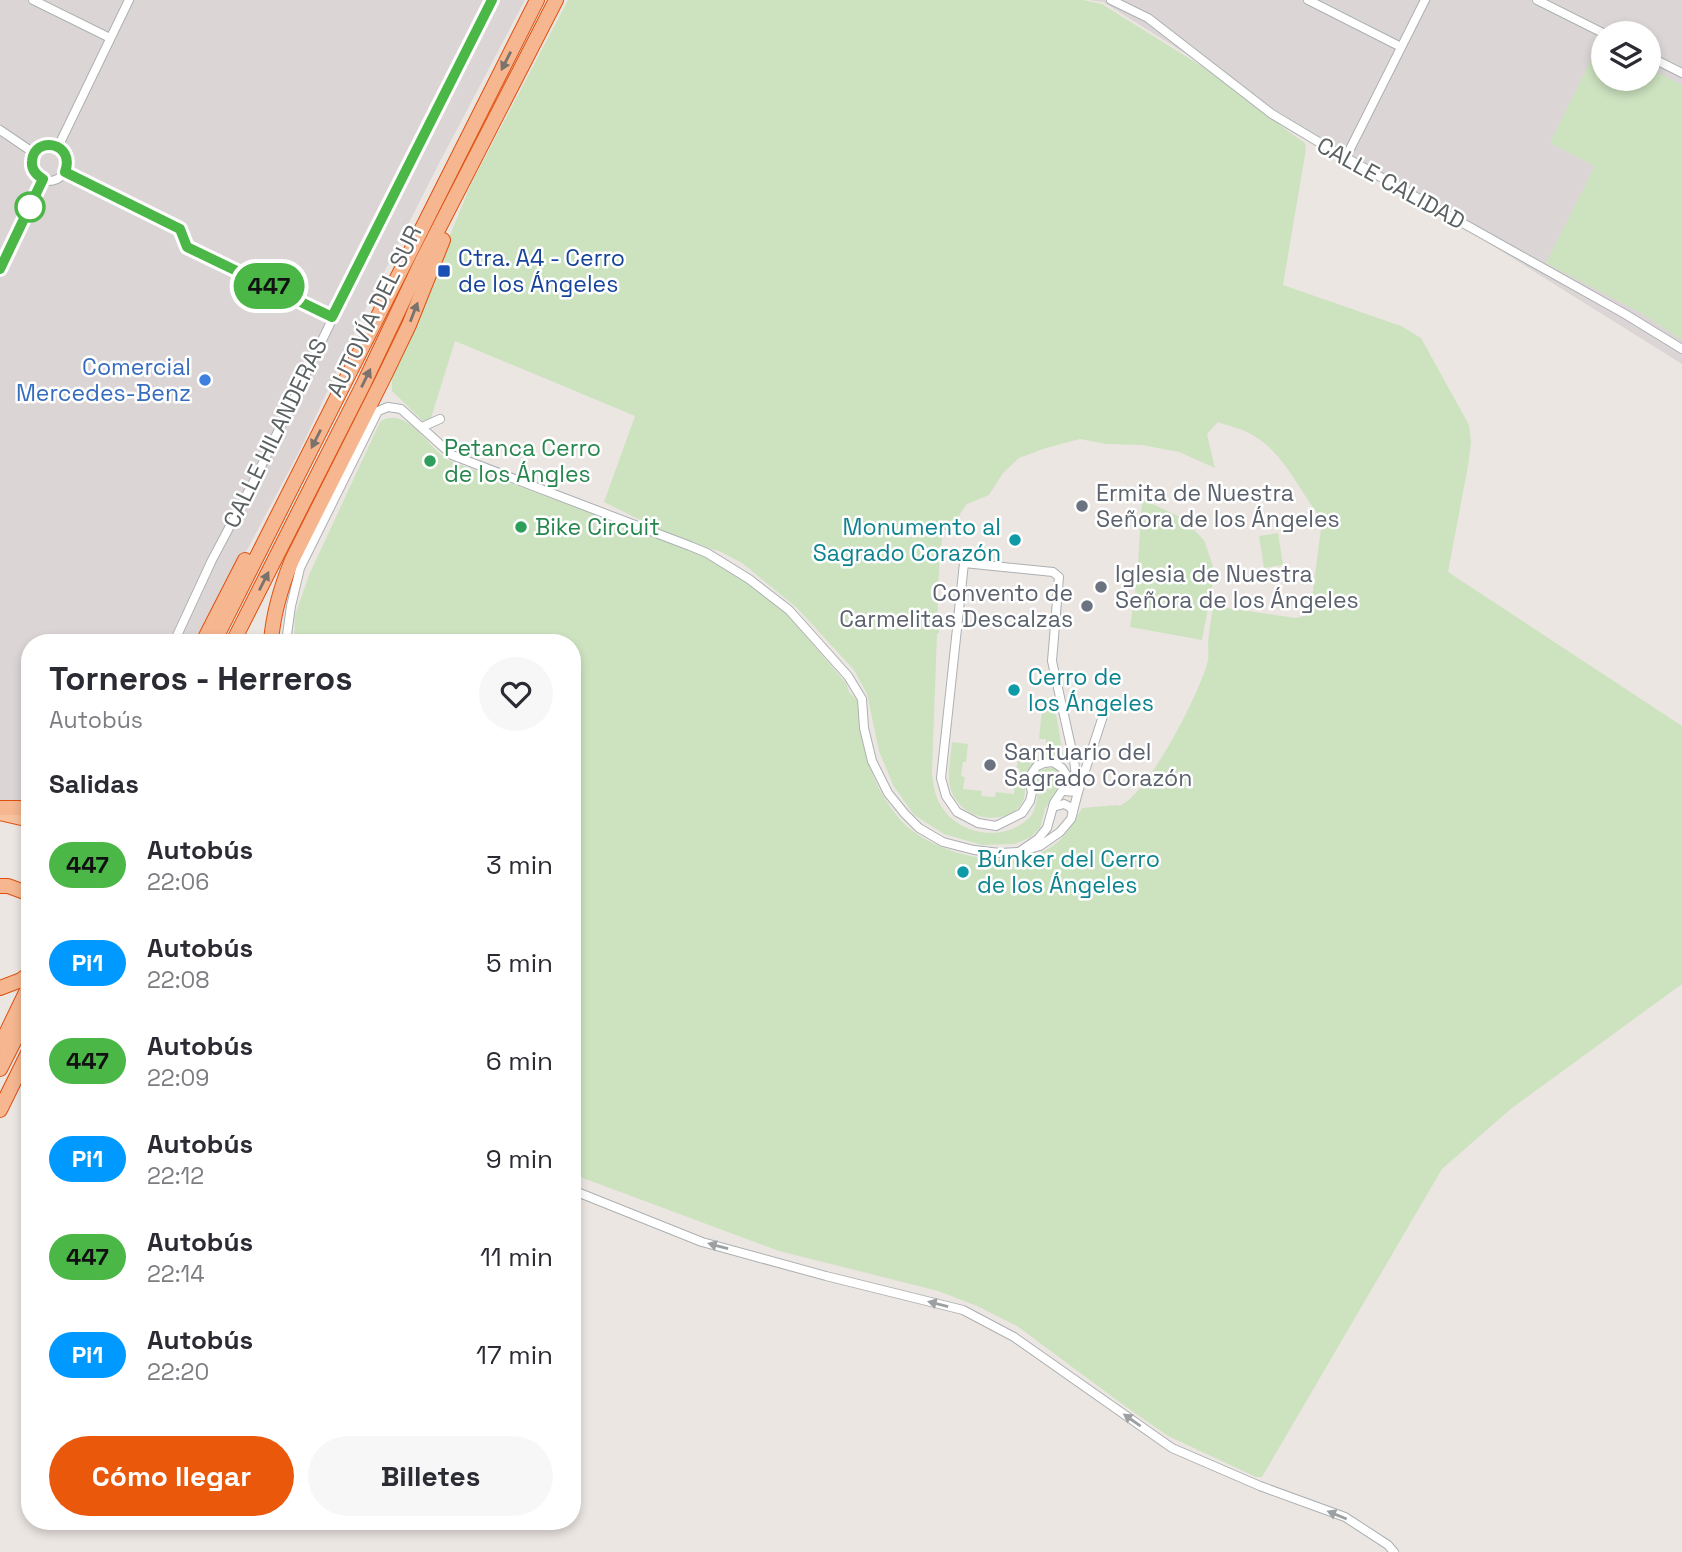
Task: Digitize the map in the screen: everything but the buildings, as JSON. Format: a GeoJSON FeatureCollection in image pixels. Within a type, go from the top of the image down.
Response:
{"type":"FeatureCollection","features":[{"type":"Feature","properties":{"kind":"highway","name":"AUTOVÍA DEL SUR"},"geometry":{"type":"LineString","coordinates":[[210,634],[271,511],[295,483],[537,0]]}},
{"type":"Feature","properties":{"kind":"highway","name":"AUTOVÍA DEL SUR"},"geometry":{"type":"LineString","coordinates":[[237,634],[556,0]]}},
{"type":"Feature","properties":{"kind":"highway"},"geometry":{"type":"LineString","coordinates":[[272,634],[283,581],[409,325],[456,212],[469,172]]}},
{"type":"Feature","properties":{"kind":"highway"},"geometry":{"type":"LineString","coordinates":[[0,811],[21,809]]}},
{"type":"Feature","properties":{"kind":"highway"},"geometry":{"type":"LineString","coordinates":[[0,811],[21,817]]}},
{"type":"Feature","properties":{"kind":"highway"},"geometry":{"type":"LineString","coordinates":[[0,878],[21,888]]}},
{"type":"Feature","properties":{"kind":"highway"},"geometry":{"type":"LineString","coordinates":[[0,886],[21,890]]}},
{"type":"Feature","properties":{"kind":"highway"},"geometry":{"type":"LineString","coordinates":[[0,988],[21,980]]}},
{"type":"Feature","properties":{"kind":"highway"},"geometry":{"type":"LineString","coordinates":[[0,1046],[21,1003]]}},
{"type":"Feature","properties":{"kind":"highway"},"geometry":{"type":"LineString","coordinates":[[0,1069],[21,1028]]}},
{"type":"Feature","properties":{"kind":"highway"},"geometry":{"type":"LineString","coordinates":[[0,1110],[21,1067]]}},
{"type":"Feature","properties":{"kind":"highway"},"geometry":{"type":"LineString","coordinates":[[0,1118],[21,1080]]}},
{"type":"Feature","properties":{"kind":"street"},"geometry":{"type":"LineString","coordinates":[[33,0],[110,38]]}},
{"type":"Feature","properties":{"kind":"street"},"geometry":{"type":"LineString","coordinates":[[58,147],[129,0]]}},
{"type":"Feature","properties":{"kind":"street","name":"CALLE HILANDERAS"},"geometry":{"type":"LineString","coordinates":[[178,634],[332,317],[492,0]]}},
{"type":"Feature","properties":{"kind":"street","name":"CALLE CALIDAD"},"geometry":{"type":"LineString","coordinates":[[1111,0],[1148,18],[1272,114],[1682,349]]}},
{"type":"Feature","properties":{"kind":"street"},"geometry":{"type":"LineString","coordinates":[[1308,0],[1401,47]]}},
{"type":"Feature","properties":{"kind":"street"},"geometry":{"type":"LineString","coordinates":[[1346,158],[1425,0]]}},
{"type":"Feature","properties":{"kind":"street"},"geometry":{"type":"LineString","coordinates":[[1537,0],[1591,27]]}},
{"type":"Feature","properties":{"kind":"street"},"geometry":{"type":"LineString","coordinates":[[1661,62],[1682,73]]}},
{"type":"Feature","properties":{"kind":"street"},"geometry":{"type":"LineString","coordinates":[[0,130],[34,153]]}},
{"type":"Feature","properties":{"kind":"street"},"geometry":{"type":"LineString","coordinates":[[42,146],[58,147],[66,155],[65,172],[48,180],[34,173],[34,153],[42,146]]}},
{"type":"Feature","properties":{"kind":"street"},"geometry":{"type":"LineString","coordinates":[[65,172],[180,229],[187,247],[332,317]]}},
{"type":"Feature","properties":{"kind":"street"},"geometry":{"type":"LineString","coordinates":[[0,269],[43,179]]}},
{"type":"Feature","properties":{"kind":"street"},"geometry":{"type":"LineString","coordinates":[[287,634],[299,568],[378,411],[388,407],[401,410],[452,455],[690,546],[749,579],[789,610],[848,676],[862,699],[864,728],[872,761],[888,793],[919,828],[943,842],[974,850],[1019,852],[1040,846],[1060,832],[1073,812],[1105,710]]}},
{"type":"Feature","properties":{"kind":"street"},"geometry":{"type":"LineString","coordinates":[[422,427],[440,419]]}},
{"type":"Feature","properties":{"kind":"street"},"geometry":{"type":"LineString","coordinates":[[1019,852],[1038,839],[1047,828],[1053,807],[1066,785],[1062,768],[1053,762],[1037,766],[1029,781],[1032,792],[1030,801],[1022,813],[996,826],[978,823],[957,811],[946,796],[941,778],[964,563],[1053,572],[1059,577],[1052,662],[1074,760],[1078,792]]}},
{"type":"Feature","properties":{"kind":"street"},"geometry":{"type":"LineString","coordinates":[[1063,790],[1078,792]]}},
{"type":"Feature","properties":{"kind":"street"},"geometry":{"type":"LineString","coordinates":[[1053,807],[1064,804],[1073,812]]}},
{"type":"Feature","properties":{"kind":"street"},"geometry":{"type":"LineString","coordinates":[[581,1194],[702,1242],[963,1310],[1014,1337],[1172,1448],[1260,1486],[1345,1517],[1388,1545],[1394,1552]]}},
{"type":"Feature","properties":{"kind":"shaded area"},"geometry":{"type":"Polygon","coordinates":[[[0,0],[525,0],[365,310],[300,450],[247,550],[198,634],[21,634],[21,801],[0,802],[0,0]]]}},
{"type":"Feature","properties":{"kind":"shaded area"},"geometry":{"type":"Polygon","coordinates":[[[1089,0],[1682,0],[1682,364],[1103,2],[1089,0]]]}},
{"type":"Feature","properties":{"kind":"green space","name":"Cerro de los Ángeles"},"geometry":{"type":"Polygon","coordinates":[[[568,0],[1083,0],[1102,4],[1224,80],[1305,143],[1283,285],[1401,326],[1421,338],[1469,425],[1471,442],[1468,466],[1448,572],[1682,726],[1682,984],[1512,1108],[1442,1169],[1262,1477],[1256,1477],[1168,1436],[1017,1326],[977,1306],[938,1291],[779,1251],[581,1177],[581,634],[294,634],[295,615],[309,575],[380,422],[387,418],[398,419],[414,427],[448,460],[690,546],[739,576],[786,613],[859,702],[861,733],[868,763],[881,791],[898,817],[928,841],[948,849],[968,856],[1011,859],[1048,849],[1072,826],[1082,808],[1119,806],[1131,798],[1144,783],[1172,740],[1203,675],[1208,658],[1213,606],[1296,618],[1310,614],[1322,520],[1272,450],[1249,433],[1218,422],[1207,434],[1215,468],[1179,452],[1142,445],[1106,444],[1080,439],[1019,458],[1003,473],[989,495],[967,504],[953,530],[943,530],[938,581],[939,633],[932,778],[938,801],[951,818],[973,830],[997,833],[1020,825],[1030,817],[1036,802],[1035,782],[1039,771],[1048,768],[1057,770],[1062,782],[1045,809],[1040,828],[1031,837],[1015,844],[982,845],[944,834],[914,815],[893,785],[879,751],[867,694],[854,670],[797,608],[742,563],[719,551],[682,541],[604,502],[635,416],[455,341],[431,418],[426,424],[392,391],[392,376],[471,184],[568,0]]]}},
{"type":"Feature","properties":{"kind":"green space"},"geometry":{"type":"Polygon","coordinates":[[[1591,60],[1591,91],[1661,91],[1661,74],[1682,85],[1682,340],[1641,313],[1546,263],[1595,166],[1550,143],[1591,60]]]}},
{"type":"Feature","properties":{"kind":"green space"},"geometry":{"type":"Polygon","coordinates":[[[1142,499],[1182,518],[1204,540],[1215,572],[1202,640],[1130,627],[1137,578],[1142,499]]]}},
{"type":"Feature","properties":{"kind":"green space"},"geometry":{"type":"Polygon","coordinates":[[[1278,533],[1283,565],[1264,568],[1259,536],[1278,533]]]}},
{"type":"Feature","properties":{"kind":"green space"},"geometry":{"type":"Polygon","coordinates":[[[1043,699],[1051,700],[1063,755],[1046,756],[1046,739],[1039,739],[1043,699]]]}},
{"type":"Feature","properties":{"kind":"green space"},"geometry":{"type":"Polygon","coordinates":[[[952,742],[968,744],[961,776],[965,777],[963,789],[982,791],[981,796],[995,797],[996,792],[1014,794],[1015,782],[1019,782],[1019,749],[1034,751],[1039,758],[1028,772],[1024,798],[1016,810],[1005,816],[988,818],[977,816],[960,805],[952,794],[949,780],[952,742]]]}},
{"type":"Feature","properties":{"kind":"bus line","name":"447"},"geometry":{"type":"LineString","coordinates":[[0,269],[43,179],[34,173],[32,168],[34,153],[42,146],[53,145],[63,150],[66,155],[65,172],[180,229],[187,247],[332,317],[492,0]]}},
{"type":"Feature","properties":{"kind":"place","name":"Ctra. A4 - Cerro de los Ángeles"},"geometry":{"type":"Point","coordinates":[444,271]}},
{"type":"Feature","properties":{"kind":"place","name":"Comercial Mercedes-Benz"},"geometry":{"type":"Point","coordinates":[205,380]}},
{"type":"Feature","properties":{"kind":"place","name":"Petanca Cerro de los Ángles"},"geometry":{"type":"Point","coordinates":[430,461]}},
{"type":"Feature","properties":{"kind":"place","name":"Ermita de Nuestra Señora de los Ángeles"},"geometry":{"type":"Point","coordinates":[1082,506]}},
{"type":"Feature","properties":{"kind":"place","name":"Bike Circuit"},"geometry":{"type":"Point","coordinates":[521,527]}},
{"type":"Feature","properties":{"kind":"place","name":"Monumento al Sagrado Corazón"},"geometry":{"type":"Point","coordinates":[1015,540]}},
{"type":"Feature","properties":{"kind":"place","name":"Iglesia de Nuestra Señora de los Ángeles"},"geometry":{"type":"Point","coordinates":[1101,587]}},
{"type":"Feature","properties":{"kind":"place","name":"Convento de Carmelitas Descalzas"},"geometry":{"type":"Point","coordinates":[1087,606]}},
{"type":"Feature","properties":{"kind":"place","name":"Cerro de los Ángeles"},"geometry":{"type":"Point","coordinates":[1014,690]}},
{"type":"Feature","properties":{"kind":"place","name":"Santuario del Sagrado Corazón"},"geometry":{"type":"Point","coordinates":[990,765]}},
{"type":"Feature","properties":{"kind":"place","name":"Búnker del Cerro de los Ángeles"},"geometry":{"type":"Point","coordinates":[963,872]}}]}
